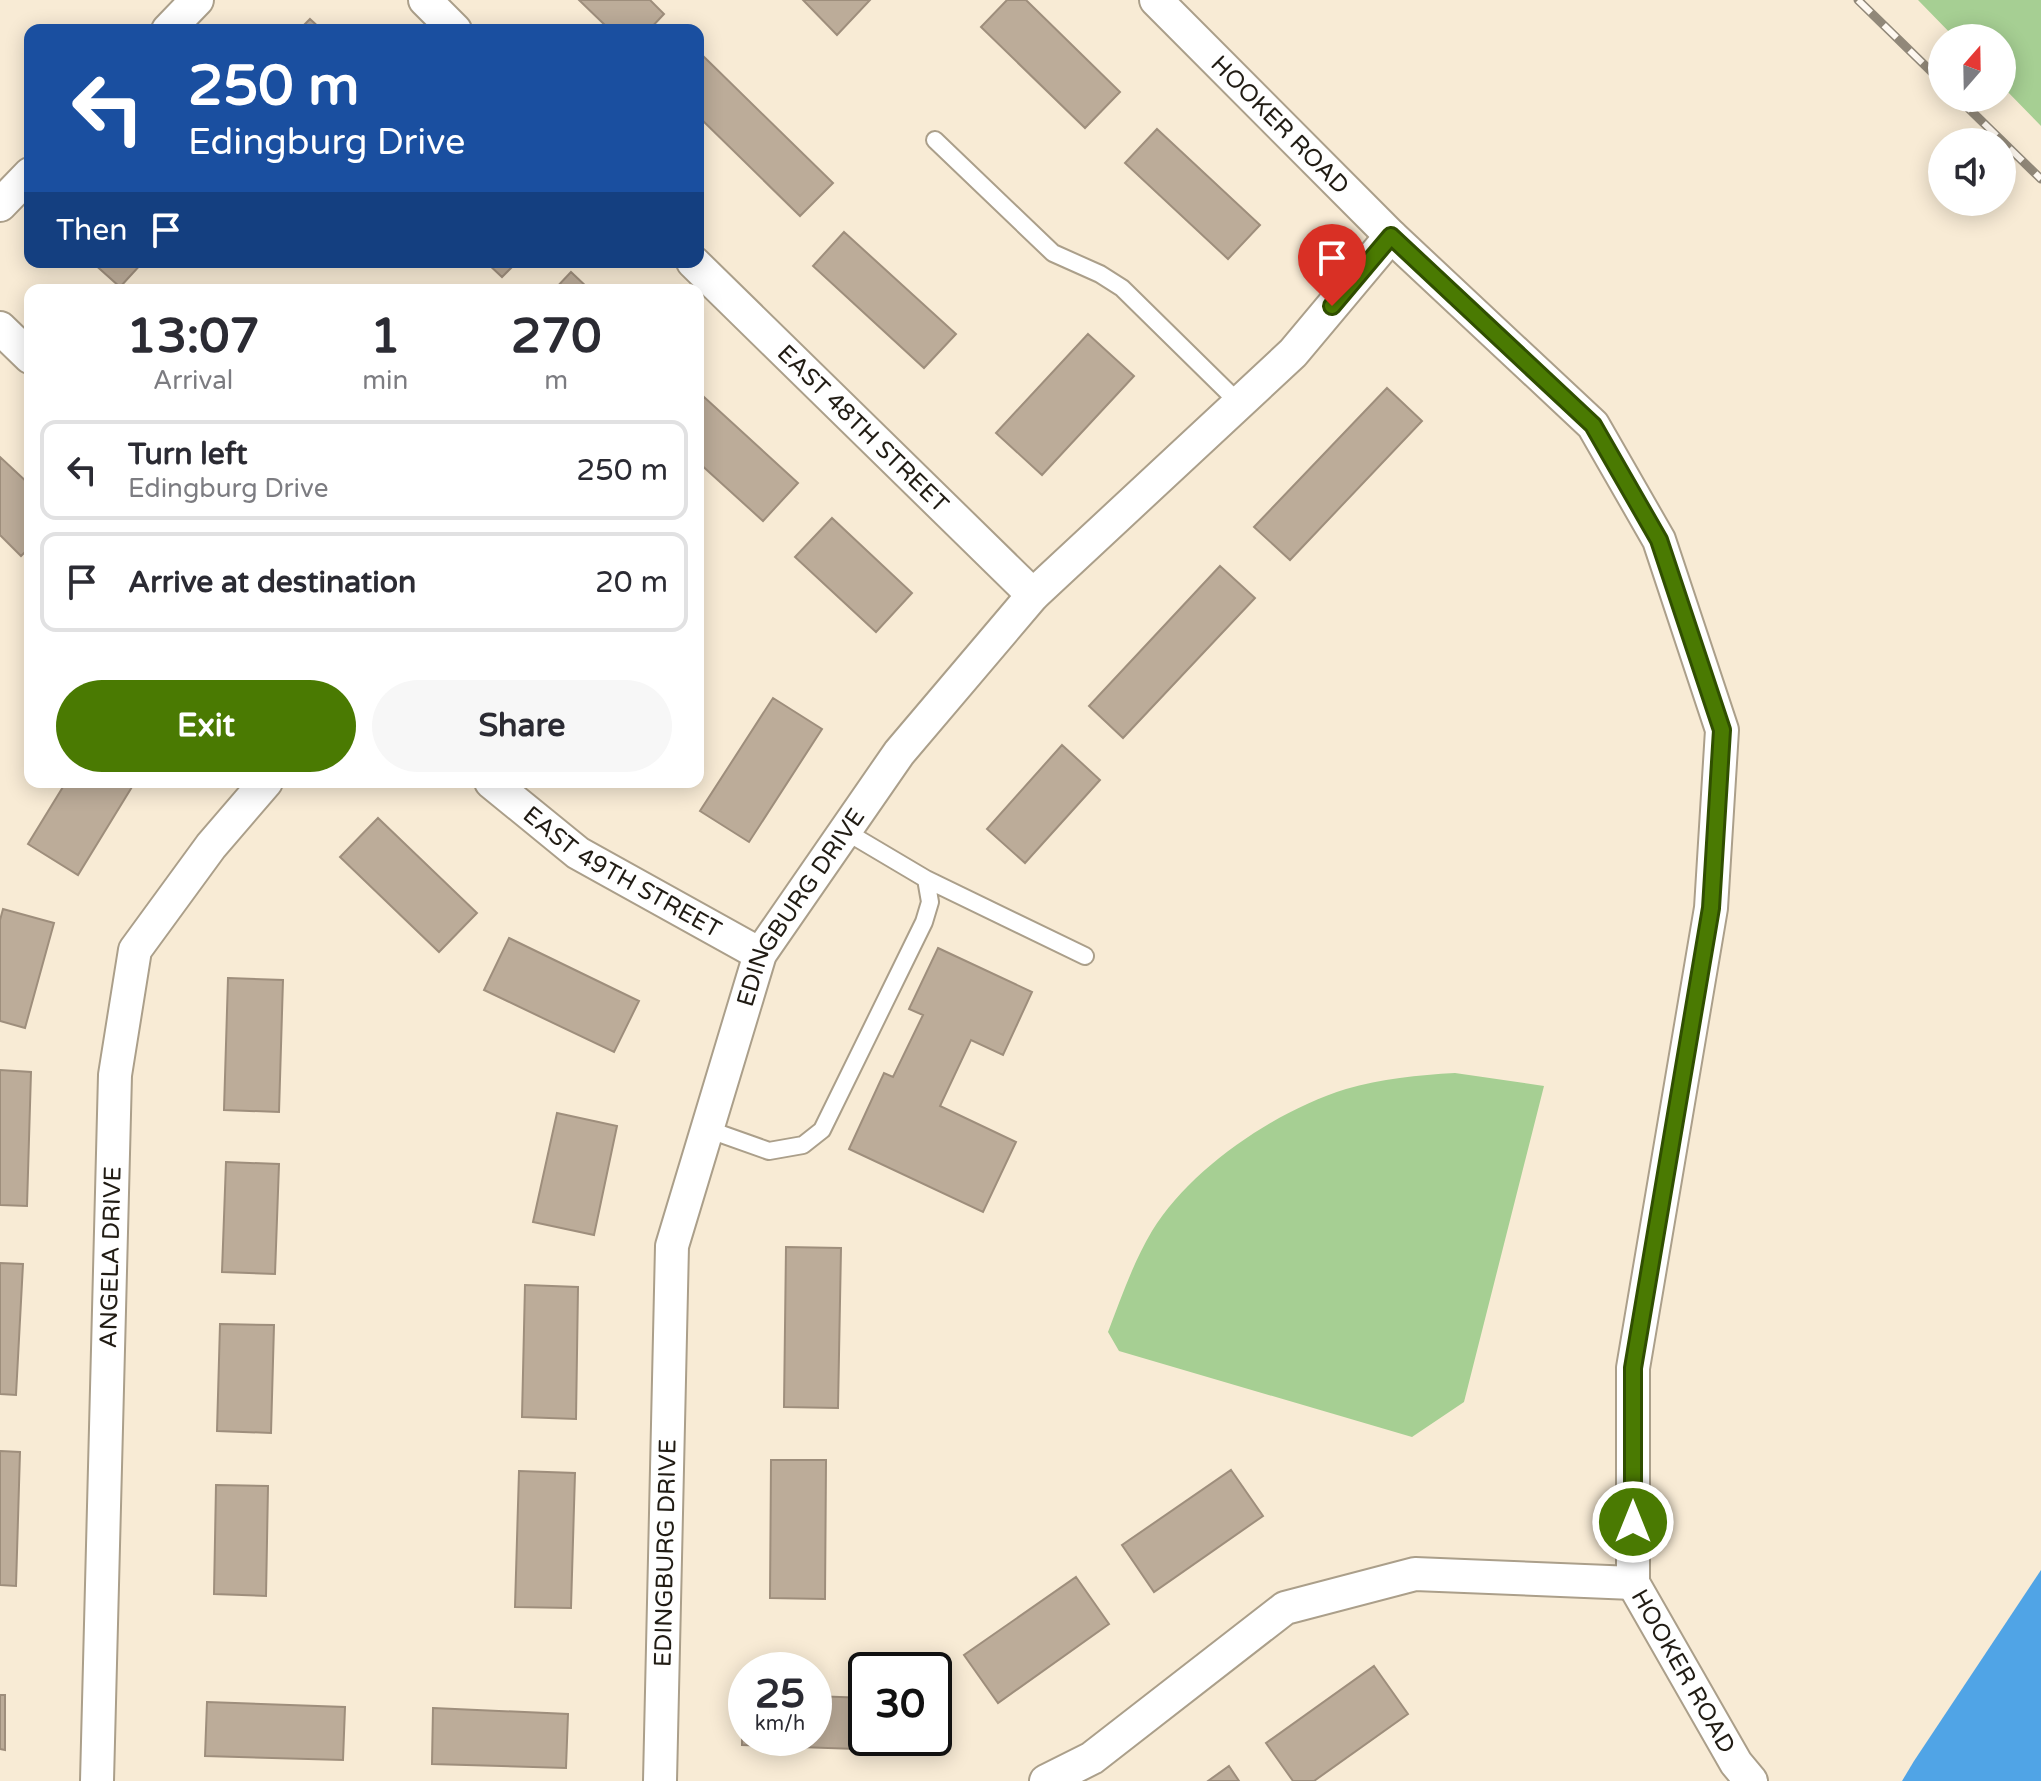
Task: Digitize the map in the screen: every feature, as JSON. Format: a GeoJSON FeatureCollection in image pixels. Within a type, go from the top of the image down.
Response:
{"type":"FeatureCollection","features":[{"type":"Feature","properties":{"kind":"street"},"geometry":{"type":"LineString","coordinates":[[174,24],[197,0]]}},
{"type":"Feature","properties":{"kind":"street"},"geometry":{"type":"LineString","coordinates":[[425,0],[449,24]]}},
{"type":"Feature","properties":{"kind":"street","name":"HOOKER ROAD"},"geometry":{"type":"LineString","coordinates":[[1156,0],[1391,236],[1593,425],[1659,540],[1722,730],[1711,908],[1633,1368],[1633,1583],[1736,1763],[1751,1781]]}},
{"type":"Feature","properties":{"kind":"street"},"geometry":{"type":"LineString","coordinates":[[0,205],[24,180]]}},
{"type":"Feature","properties":{"kind":"street","name":"EDINGBURG DRIVE"},"geometry":{"type":"LineString","coordinates":[[660,1781],[672,1246],[760,954],[899,753],[1033,595],[1293,353],[1391,236]]}},
{"type":"Feature","properties":{"kind":"street","name":"EAST 48TH STREET"},"geometry":{"type":"LineString","coordinates":[[699,268],[1033,595]]}},
{"type":"Feature","properties":{"kind":"street"},"geometry":{"type":"LineString","coordinates":[[0,328],[24,351]]}},
{"type":"Feature","properties":{"kind":"street","name":"ANGELA DRIVE"},"geometry":{"type":"LineString","coordinates":[[97,1781],[115,1075],[135,950],[211,846],[261,788]]}},
{"type":"Feature","properties":{"kind":"street","name":"EAST 49TH STREET"},"geometry":{"type":"LineString","coordinates":[[498,788],[578,853],[760,954]]}},
{"type":"Feature","properties":{"kind":"street"},"geometry":{"type":"LineString","coordinates":[[1046,1781],[1092,1758],[1285,1608],[1415,1574],[1633,1583]]}},
{"type":"Feature","properties":{"kind":"lane"},"geometry":{"type":"LineString","coordinates":[[935,140],[1053,253],[1100,274],[1122,288],[1239,403]]}},
{"type":"Feature","properties":{"kind":"lane"},"geometry":{"type":"LineString","coordinates":[[845,831],[926,879],[1085,956]]}},
{"type":"Feature","properties":{"kind":"lane"},"geometry":{"type":"LineString","coordinates":[[707,1129],[769,1151],[803,1145],[822,1130],[924,922],[930,902],[926,879]]}},
{"type":"Feature","properties":{"kind":"green space"},"geometry":{"type":"Polygon","coordinates":[[[1918,0],[2041,0],[2041,126],[2016,100],[2016,24],[1941,24],[1918,0]]]}},
{"type":"Feature","properties":{"kind":"green space"},"geometry":{"type":"Polygon","coordinates":[[[1455,1073],[1544,1086],[1464,1402],[1412,1437],[1119,1351],[1108,1332],[1139,1256],[1169,1208],[1212,1164],[1264,1127],[1319,1099],[1373,1083],[1455,1073]]]}},
{"type":"Feature","properties":{"kind":"water"},"geometry":{"type":"Polygon","coordinates":[[[2041,1570],[2041,1781],[1902,1781],[1914,1761],[2041,1570]]]}},
{"type":"Feature","properties":{"kind":"building"},"geometry":{"type":"Polygon","coordinates":[[[579,0],[650,0],[664,14],[655,24],[604,24],[579,0]]]}},
{"type":"Feature","properties":{"kind":"building"},"geometry":{"type":"Polygon","coordinates":[[[803,0],[870,0],[837,35],[803,0]]]}},
{"type":"Feature","properties":{"kind":"building"},"geometry":{"type":"Polygon","coordinates":[[[1007,0],[1026,0],[1120,92],[1085,128],[981,27],[1007,0]]]}},
{"type":"Feature","properties":{"kind":"building"},"geometry":{"type":"Polygon","coordinates":[[[704,57],[833,183],[800,216],[704,122],[704,57]]]}},
{"type":"Feature","properties":{"kind":"building"},"geometry":{"type":"Polygon","coordinates":[[[1157,129],[1260,225],[1228,259],[1125,163],[1157,129]]]}},
{"type":"Feature","properties":{"kind":"building"},"geometry":{"type":"Polygon","coordinates":[[[844,232],[956,334],[924,368],[813,266],[844,232]]]}},
{"type":"Feature","properties":{"kind":"building"},"geometry":{"type":"Polygon","coordinates":[[[99,268],[137,268],[123,284],[117,284],[99,268]]]}},
{"type":"Feature","properties":{"kind":"building"},"geometry":{"type":"Polygon","coordinates":[[[492,268],[511,268],[502,277],[492,268]]]}},
{"type":"Feature","properties":{"kind":"building"},"geometry":{"type":"Polygon","coordinates":[[[571,272],[584,284],[560,284],[571,272]]]}},
{"type":"Feature","properties":{"kind":"building"},"geometry":{"type":"Polygon","coordinates":[[[1088,334],[1134,376],[1042,475],[996,433],[1088,334]]]}},
{"type":"Feature","properties":{"kind":"building"},"geometry":{"type":"Polygon","coordinates":[[[1387,388],[1422,421],[1290,560],[1254,527],[1387,388]]]}},
{"type":"Feature","properties":{"kind":"building"},"geometry":{"type":"Polygon","coordinates":[[[704,397],[798,483],[763,521],[704,467],[704,397]]]}},
{"type":"Feature","properties":{"kind":"building"},"geometry":{"type":"Polygon","coordinates":[[[0,457],[24,479],[24,553],[21,556],[0,535],[0,457]]]}},
{"type":"Feature","properties":{"kind":"building"},"geometry":{"type":"Polygon","coordinates":[[[832,518],[912,593],[876,632],[795,557],[832,518]]]}},
{"type":"Feature","properties":{"kind":"building"},"geometry":{"type":"Polygon","coordinates":[[[1220,566],[1255,598],[1123,738],[1089,706],[1220,566]]]}},
{"type":"Feature","properties":{"kind":"building"},"geometry":{"type":"Polygon","coordinates":[[[773,698],[822,729],[749,842],[700,811],[773,698]]]}},
{"type":"Feature","properties":{"kind":"building"},"geometry":{"type":"Polygon","coordinates":[[[1062,745],[1100,780],[1025,863],[987,829],[1062,745]]]}},
{"type":"Feature","properties":{"kind":"building"},"geometry":{"type":"Polygon","coordinates":[[[62,788],[131,788],[78,875],[28,844],[62,788]]]}},
{"type":"Feature","properties":{"kind":"building"},"geometry":{"type":"Polygon","coordinates":[[[378,818],[477,913],[439,952],[340,857],[378,818]]]}},
{"type":"Feature","properties":{"kind":"building"},"geometry":{"type":"Polygon","coordinates":[[[3,909],[54,923],[25,1028],[0,1021],[0,920],[3,909]]]}},
{"type":"Feature","properties":{"kind":"building"},"geometry":{"type":"Polygon","coordinates":[[[509,938],[639,1001],[614,1052],[484,990],[509,938]]]}},
{"type":"Feature","properties":{"kind":"building"},"geometry":{"type":"Polygon","coordinates":[[[938,948],[1032,992],[1003,1055],[971,1040],[940,1106],[1016,1142],[983,1212],[849,1149],[884,1073],[893,1077],[923,1015],[909,1009],[938,948]]]}},
{"type":"Feature","properties":{"kind":"building"},"geometry":{"type":"Polygon","coordinates":[[[228,978],[283,980],[279,1112],[224,1110],[228,978]]]}},
{"type":"Feature","properties":{"kind":"building"},"geometry":{"type":"Polygon","coordinates":[[[0,1070],[31,1072],[27,1206],[0,1205],[0,1070]]]}},
{"type":"Feature","properties":{"kind":"building"},"geometry":{"type":"Polygon","coordinates":[[[557,1113],[617,1126],[594,1235],[533,1222],[557,1113]]]}},
{"type":"Feature","properties":{"kind":"building"},"geometry":{"type":"Polygon","coordinates":[[[226,1162],[279,1164],[275,1274],[222,1272],[226,1162]]]}},
{"type":"Feature","properties":{"kind":"building"},"geometry":{"type":"Polygon","coordinates":[[[786,1247],[841,1248],[838,1408],[784,1407],[786,1247]]]}},
{"type":"Feature","properties":{"kind":"building"},"geometry":{"type":"Polygon","coordinates":[[[0,1263],[23,1264],[16,1395],[0,1394],[0,1263]]]}},
{"type":"Feature","properties":{"kind":"building"},"geometry":{"type":"Polygon","coordinates":[[[525,1285],[578,1287],[576,1419],[522,1417],[525,1285]]]}},
{"type":"Feature","properties":{"kind":"building"},"geometry":{"type":"Polygon","coordinates":[[[220,1324],[274,1325],[271,1433],[217,1431],[220,1324]]]}},
{"type":"Feature","properties":{"kind":"building"},"geometry":{"type":"Polygon","coordinates":[[[0,1451],[20,1452],[16,1586],[0,1585],[0,1451]]]}},
{"type":"Feature","properties":{"kind":"building"},"geometry":{"type":"Polygon","coordinates":[[[771,1460],[826,1460],[825,1599],[770,1598],[771,1460]]]}},
{"type":"Feature","properties":{"kind":"building"},"geometry":{"type":"Polygon","coordinates":[[[1231,1470],[1263,1516],[1154,1592],[1122,1545],[1231,1470]]]}},
{"type":"Feature","properties":{"kind":"building"},"geometry":{"type":"Polygon","coordinates":[[[519,1471],[575,1473],[571,1608],[515,1607],[519,1471]]]}},
{"type":"Feature","properties":{"kind":"building"},"geometry":{"type":"Polygon","coordinates":[[[216,1485],[268,1486],[266,1596],[214,1594],[216,1485]]]}},
{"type":"Feature","properties":{"kind":"building"},"geometry":{"type":"Polygon","coordinates":[[[1076,1577],[1109,1624],[998,1703],[964,1655],[1076,1577]]]}},
{"type":"Feature","properties":{"kind":"building"},"geometry":{"type":"Polygon","coordinates":[[[1374,1666],[1408,1714],[1314,1781],[1293,1781],[1266,1743],[1374,1666]]]}},
{"type":"Feature","properties":{"kind":"building"},"geometry":{"type":"Polygon","coordinates":[[[0,1695],[5,1695],[5,1750],[0,1749],[0,1695]]]}},
{"type":"Feature","properties":{"kind":"building"},"geometry":{"type":"Polygon","coordinates":[[[832,1697],[848,1697],[848,1749],[832,1748],[832,1697]]]}},
{"type":"Feature","properties":{"kind":"building"},"geometry":{"type":"Polygon","coordinates":[[[207,1702],[345,1707],[343,1760],[205,1756],[207,1702]]]}},
{"type":"Feature","properties":{"kind":"building"},"geometry":{"type":"Polygon","coordinates":[[[433,1708],[568,1714],[566,1768],[432,1764],[433,1708]]]}},
{"type":"Feature","properties":{"kind":"building"},"geometry":{"type":"Polygon","coordinates":[[[1229,1766],[1239,1781],[1208,1781],[1229,1766]]]}},
{"type":"Feature","properties":{"kind":"railway"},"geometry":{"type":"LineString","coordinates":[[1858,0],[1928,68]]}},
{"type":"Feature","properties":{"kind":"railway"},"geometry":{"type":"LineString","coordinates":[[1972,112],[2041,179]]}},
{"type":"Feature","properties":{"kind":"route"},"geometry":{"type":"LineString","coordinates":[[1332,306],[1391,236],[1593,425],[1659,540],[1722,730],[1711,908],[1633,1368],[1633,1522]]}}]}
